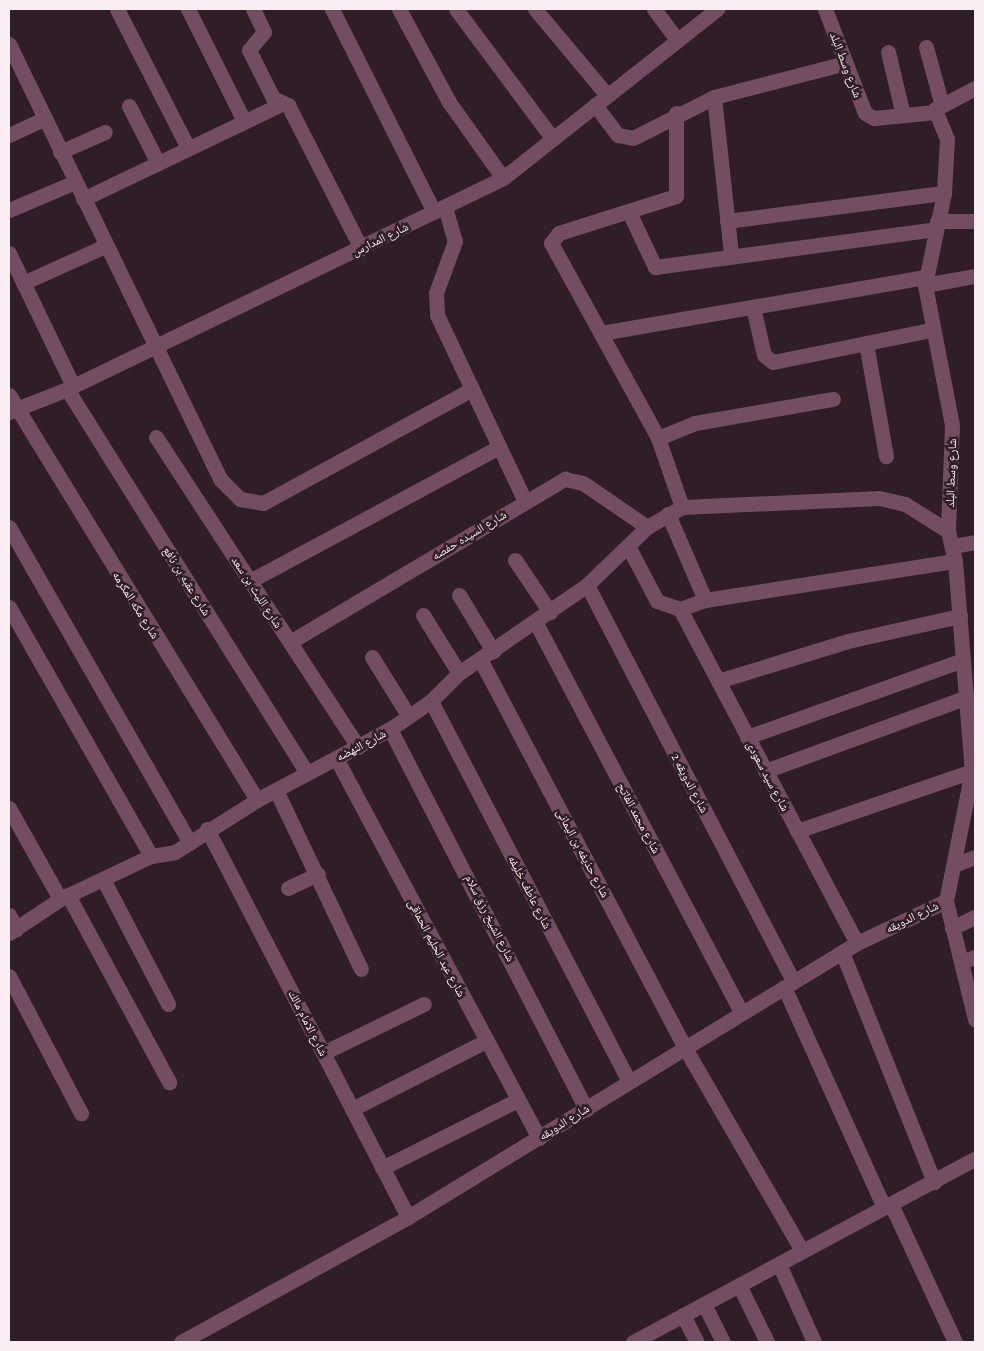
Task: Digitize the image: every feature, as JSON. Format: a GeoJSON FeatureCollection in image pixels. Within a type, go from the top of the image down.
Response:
{"type":"FeatureCollection","features":[{"type":"Feature","properties":{"kind":"street"},"geometry":{"type":"LineString","coordinates":[[116,9],[188,148]]}},
{"type":"Feature","properties":{"kind":"street"},"geometry":{"type":"LineString","coordinates":[[188,9],[244,122]]}},
{"type":"Feature","properties":{"kind":"street"},"geometry":{"type":"LineString","coordinates":[[253,9],[264,34],[249,50],[273,98],[283,103],[361,248]]}},
{"type":"Feature","properties":{"kind":"street"},"geometry":{"type":"LineString","coordinates":[[332,9],[455,241],[434,302],[472,389],[525,501]]}},
{"type":"Feature","properties":{"kind":"street"},"geometry":{"type":"LineString","coordinates":[[399,9],[448,102],[503,178]]}},
{"type":"Feature","properties":{"kind":"street"},"geometry":{"type":"LineString","coordinates":[[456,9],[470,33],[553,139]]}},
{"type":"Feature","properties":{"kind":"street"},"geometry":{"type":"LineString","coordinates":[[535,9],[601,100],[625,138],[714,97],[845,63]]}},
{"type":"Feature","properties":{"kind":"street"},"geometry":{"type":"LineString","coordinates":[[654,9],[677,40]]}},
{"type":"Feature","properties":{"kind":"street","name":"شارع المدارس"},"geometry":{"type":"LineString","coordinates":[[12,411],[70,387],[503,178],[717,9]]}},
{"type":"Feature","properties":{"kind":"street","name":"شارع وسط البلد"},"geometry":{"type":"LineString","coordinates":[[825,9],[865,113],[874,118],[903,115],[937,107],[942,116],[947,139],[944,193],[924,281],[930,330],[952,425],[948,531],[954,553],[967,697],[972,779],[946,901],[952,928],[968,960],[975,1020]]}},
{"type":"Feature","properties":{"kind":"street"},"geometry":{"type":"LineString","coordinates":[[9,44],[153,347],[220,479],[240,499],[263,503],[472,389]]}},
{"type":"Feature","properties":{"kind":"street"},"geometry":{"type":"LineString","coordinates":[[926,47],[937,107],[975,88]]}},
{"type":"Feature","properties":{"kind":"street"},"geometry":{"type":"LineString","coordinates":[[888,52],[903,115]]}},
{"type":"Feature","properties":{"kind":"street"},"geometry":{"type":"LineString","coordinates":[[714,97],[731,254]]}},
{"type":"Feature","properties":{"kind":"street"},"geometry":{"type":"LineString","coordinates":[[83,199],[283,103]]}},
{"type":"Feature","properties":{"kind":"street"},"geometry":{"type":"LineString","coordinates":[[129,106],[158,163]]}},
{"type":"Feature","properties":{"kind":"street"},"geometry":{"type":"LineString","coordinates":[[676,113],[676,196],[559,233],[551,246],[658,438],[682,507],[879,498],[905,504],[948,531]]}},
{"type":"Feature","properties":{"kind":"street"},"geometry":{"type":"LineString","coordinates":[[9,135],[44,119]]}},
{"type":"Feature","properties":{"kind":"street"},"geometry":{"type":"LineString","coordinates":[[60,152],[105,132]]}},
{"type":"Feature","properties":{"kind":"street"},"geometry":{"type":"LineString","coordinates":[[9,210],[75,182]]}},
{"type":"Feature","properties":{"kind":"street"},"geometry":{"type":"LineString","coordinates":[[727,221],[944,193]]}},
{"type":"Feature","properties":{"kind":"street"},"geometry":{"type":"LineString","coordinates":[[629,212],[652,266],[975,221]]}},
{"type":"Feature","properties":{"kind":"street"},"geometry":{"type":"LineString","coordinates":[[23,283],[105,246]]}},
{"type":"Feature","properties":{"kind":"street","name":"شارع عقبه بن نافع"},"geometry":{"type":"LineString","coordinates":[[9,253],[70,387],[306,773]]}},
{"type":"Feature","properties":{"kind":"street"},"geometry":{"type":"LineString","coordinates":[[600,333],[924,281],[975,276]]}},
{"type":"Feature","properties":{"kind":"street"},"geometry":{"type":"LineString","coordinates":[[753,307],[764,355],[770,361],[930,330]]}},
{"type":"Feature","properties":{"kind":"street"},"geometry":{"type":"LineString","coordinates":[[866,343],[886,456]]}},
{"type":"Feature","properties":{"kind":"street","name":"شارع مكه المكرمه"},"geometry":{"type":"LineString","coordinates":[[9,395],[12,411],[257,800]]}},
{"type":"Feature","properties":{"kind":"street"},"geometry":{"type":"LineString","coordinates":[[658,438],[695,422],[833,399]]}},
{"type":"Feature","properties":{"kind":"street","name":"شارع الليث بن سعد"},"geometry":{"type":"LineString","coordinates":[[156,437],[358,747]]}},
{"type":"Feature","properties":{"kind":"street"},"geometry":{"type":"LineString","coordinates":[[250,581],[499,447]]}},
{"type":"Feature","properties":{"kind":"street","name":"شارع السيده حفصه"},"geometry":{"type":"LineString","coordinates":[[290,642],[558,481],[578,480],[646,527]]}},
{"type":"Feature","properties":{"kind":"street","name":"شارع النهضه"},"geometry":{"type":"LineString","coordinates":[[12,931],[64,897],[151,856],[176,852],[207,829],[257,800],[390,729],[408,715],[431,702],[459,673],[536,623],[586,585],[628,548],[646,527],[682,507]]}},
{"type":"Feature","properties":{"kind":"street"},"geometry":{"type":"LineString","coordinates":[[668,514],[705,600]]}},
{"type":"Feature","properties":{"kind":"street"},"geometry":{"type":"LineString","coordinates":[[9,527],[190,843]]}},
{"type":"Feature","properties":{"kind":"street"},"geometry":{"type":"LineString","coordinates":[[628,548],[658,601],[680,610],[705,600],[954,553],[975,542]]}},
{"type":"Feature","properties":{"kind":"street"},"geometry":{"type":"LineString","coordinates":[[515,560],[550,612]]}},
{"type":"Feature","properties":{"kind":"street","name":"شارع الدويقه 2"},"geometry":{"type":"LineString","coordinates":[[586,585],[788,984],[888,1205],[955,1342]]}},
{"type":"Feature","properties":{"kind":"street","name":"شارع حذيفه بن اليمانى"},"geometry":{"type":"LineString","coordinates":[[459,595],[487,655],[685,1048],[802,1252]]}},
{"type":"Feature","properties":{"kind":"street"},"geometry":{"type":"LineString","coordinates":[[9,607],[151,856]]}},
{"type":"Feature","properties":{"kind":"street","name":"شارع سيد سعودى"},"geometry":{"type":"LineString","coordinates":[[680,610],[857,943]]}},
{"type":"Feature","properties":{"kind":"street"},"geometry":{"type":"LineString","coordinates":[[423,616],[459,673]]}},
{"type":"Feature","properties":{"kind":"street"},"geometry":{"type":"LineString","coordinates":[[718,681],[848,641],[960,616]]}},
{"type":"Feature","properties":{"kind":"street","name":"شارع محمد الفاتح"},"geometry":{"type":"LineString","coordinates":[[536,623],[742,1013]]}},
{"type":"Feature","properties":{"kind":"street"},"geometry":{"type":"LineString","coordinates":[[372,657],[408,715]]}},
{"type":"Feature","properties":{"kind":"street"},"geometry":{"type":"LineString","coordinates":[[747,737],[963,660]]}},
{"type":"Feature","properties":{"kind":"street"},"geometry":{"type":"LineString","coordinates":[[765,771],[967,697]]}},
{"type":"Feature","properties":{"kind":"street","name":"شارع عاطف خليفه"},"geometry":{"type":"LineString","coordinates":[[431,702],[628,1082]]}},
{"type":"Feature","properties":{"kind":"street","name":"شارع الشيخ رزق سلام"},"geometry":{"type":"LineString","coordinates":[[390,729],[586,1109]]}},
{"type":"Feature","properties":{"kind":"street","name":"شارع عبد الحليم الحماقى"},"geometry":{"type":"LineString","coordinates":[[336,758],[538,1138]]}},
{"type":"Feature","properties":{"kind":"street"},"geometry":{"type":"LineString","coordinates":[[797,831],[972,779]]}},
{"type":"Feature","properties":{"kind":"street"},"geometry":{"type":"LineString","coordinates":[[276,790],[318,874],[361,969]]}},
{"type":"Feature","properties":{"kind":"street"},"geometry":{"type":"LineString","coordinates":[[9,808],[64,897],[169,1082]]}},
{"type":"Feature","properties":{"kind":"street","name":"شارع الامام مالك"},"geometry":{"type":"LineString","coordinates":[[207,829],[408,1218]]}},
{"type":"Feature","properties":{"kind":"street"},"geometry":{"type":"LineString","coordinates":[[954,865],[975,857]]}},
{"type":"Feature","properties":{"kind":"street"},"geometry":{"type":"LineString","coordinates":[[288,888],[318,874]]}},
{"type":"Feature","properties":{"kind":"street"},"geometry":{"type":"LineString","coordinates":[[103,879],[168,1004]]}},
{"type":"Feature","properties":{"kind":"street","name":"شارع الدويقه"},"geometry":{"type":"LineString","coordinates":[[181,1342],[408,1218],[857,943],[946,901]]}},
{"type":"Feature","properties":{"kind":"street"},"geometry":{"type":"LineString","coordinates":[[9,915],[12,931]]}},
{"type":"Feature","properties":{"kind":"street"},"geometry":{"type":"LineString","coordinates":[[952,928],[975,918]]}},
{"type":"Feature","properties":{"kind":"street"},"geometry":{"type":"LineString","coordinates":[[842,952],[934,1182]]}},
{"type":"Feature","properties":{"kind":"street"},"geometry":{"type":"LineString","coordinates":[[9,976],[81,1113]]}},
{"type":"Feature","properties":{"kind":"street"},"geometry":{"type":"LineString","coordinates":[[323,1053],[424,1004]]}},
{"type":"Feature","properties":{"kind":"street"},"geometry":{"type":"LineString","coordinates":[[352,1110],[486,1041]]}},
{"type":"Feature","properties":{"kind":"street"},"geometry":{"type":"LineString","coordinates":[[382,1168],[518,1100]]}},
{"type":"Feature","properties":{"kind":"street"},"geometry":{"type":"LineString","coordinates":[[639,1341],[683,1315],[975,1159]]}},
{"type":"Feature","properties":{"kind":"street"},"geometry":{"type":"LineString","coordinates":[[778,1264],[814,1342]]}},
{"type":"Feature","properties":{"kind":"street"},"geometry":{"type":"LineString","coordinates":[[739,1285],[767,1342]]}},
{"type":"Feature","properties":{"kind":"street"},"geometry":{"type":"LineString","coordinates":[[704,1304],[723,1342]]}},
{"type":"Feature","properties":{"kind":"street"},"geometry":{"type":"LineString","coordinates":[[683,1315],[696,1342]]}}]}
